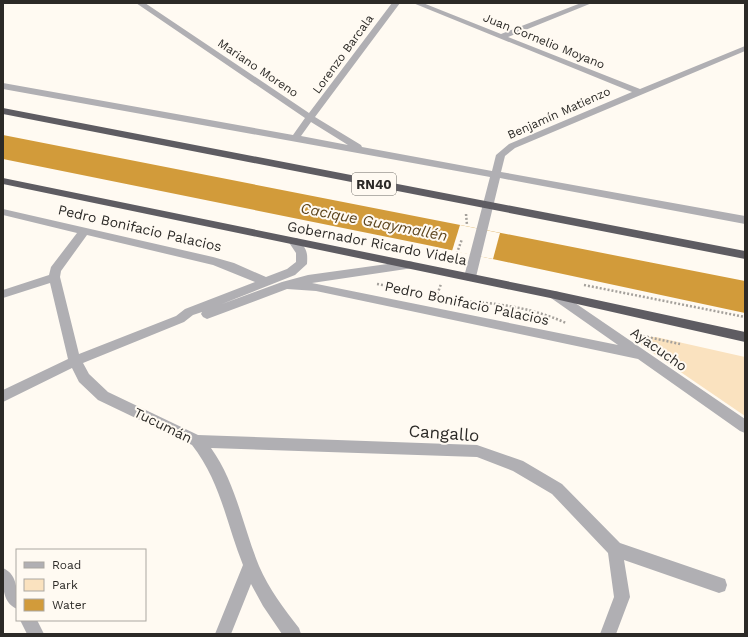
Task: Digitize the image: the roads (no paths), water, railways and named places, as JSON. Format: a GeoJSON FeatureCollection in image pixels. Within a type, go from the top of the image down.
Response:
{"type":"FeatureCollection","features":[{"type":"Feature","properties":{"kind":"highway","name":"RN40"},"geometry":{"type":"LineString","coordinates":[[3,111],[745,255]]}},
{"type":"Feature","properties":{"kind":"highway","name":"Gobernador Ricardo Videla"},"geometry":{"type":"LineString","coordinates":[[3,181],[470,277],[745,337]]}},
{"type":"Feature","properties":{"kind":"street","name":"Mariano Moreno"},"geometry":{"type":"LineString","coordinates":[[140,3],[311,118],[363,150]]}},
{"type":"Feature","properties":{"kind":"street","name":"Lorenzo Barcala"},"geometry":{"type":"LineString","coordinates":[[295,138],[396,3]]}},
{"type":"Feature","properties":{"kind":"street","name":"Juan Cornelio Moyano"},"geometry":{"type":"LineString","coordinates":[[417,3],[639,92]]}},
{"type":"Feature","properties":{"kind":"street"},"geometry":{"type":"LineString","coordinates":[[502,36],[588,3]]}},
{"type":"Feature","properties":{"kind":"street","name":"Benjamín Matienzo"},"geometry":{"type":"LineString","coordinates":[[470,277],[501,155],[512,146],[745,48]]}},
{"type":"Feature","properties":{"kind":"street"},"geometry":{"type":"LineString","coordinates":[[3,86],[745,220]]}},
{"type":"Feature","properties":{"kind":"street","name":"Pedro Bonifacio Palacios"},"geometry":{"type":"LineString","coordinates":[[3,212],[214,261],[230,266],[267,282]]}},
{"type":"Feature","properties":{"kind":"street"},"geometry":{"type":"LineString","coordinates":[[3,294],[54,277],[55,270],[85,230]]}},
{"type":"Feature","properties":{"kind":"street"},"geometry":{"type":"LineString","coordinates":[[3,396],[75,361],[180,319],[189,312],[291,272],[302,264],[302,252],[293,241]]}},
{"type":"Feature","properties":{"kind":"street"},"geometry":{"type":"LineString","coordinates":[[180,319],[193,319],[286,285],[308,279],[409,265]]}},
{"type":"Feature","properties":{"kind":"street","name":"Tucumán"},"geometry":{"type":"LineString","coordinates":[[54,277],[75,361],[84,378],[103,396],[197,441],[206,450],[216,466],[251,564],[271,603],[293,634]]}},
{"type":"Feature","properties":{"kind":"street","name":"Pedro Bonifacio Palacios"},"geometry":{"type":"LineString","coordinates":[[286,285],[316,287],[641,355]]}},
{"type":"Feature","properties":{"kind":"street","name":"Ayacucho"},"geometry":{"type":"LineString","coordinates":[[555,295],[745,427]]}},
{"type":"Feature","properties":{"kind":"street","name":"Cangallo"},"geometry":{"type":"LineString","coordinates":[[197,441],[478,451],[518,466],[557,489],[615,548]]}},
{"type":"Feature","properties":{"kind":"street"},"geometry":{"type":"LineString","coordinates":[[608,634],[622,597],[615,548],[719,585]]}},
{"type":"Feature","properties":{"kind":"street"},"geometry":{"type":"LineString","coordinates":[[223,634],[251,564]]}},
{"type":"Feature","properties":{"kind":"street"},"geometry":{"type":"LineString","coordinates":[[3,576],[16,598]]}},
{"type":"Feature","properties":{"kind":"street"},"geometry":{"type":"LineString","coordinates":[[29,621],[36,634]]}},
{"type":"Feature","properties":{"kind":"water","name":"Cacique Guaymallén"},"geometry":{"type":"Polygon","coordinates":[[[3,135],[745,281],[745,313],[427,245],[3,159],[3,135]]]}}]}
